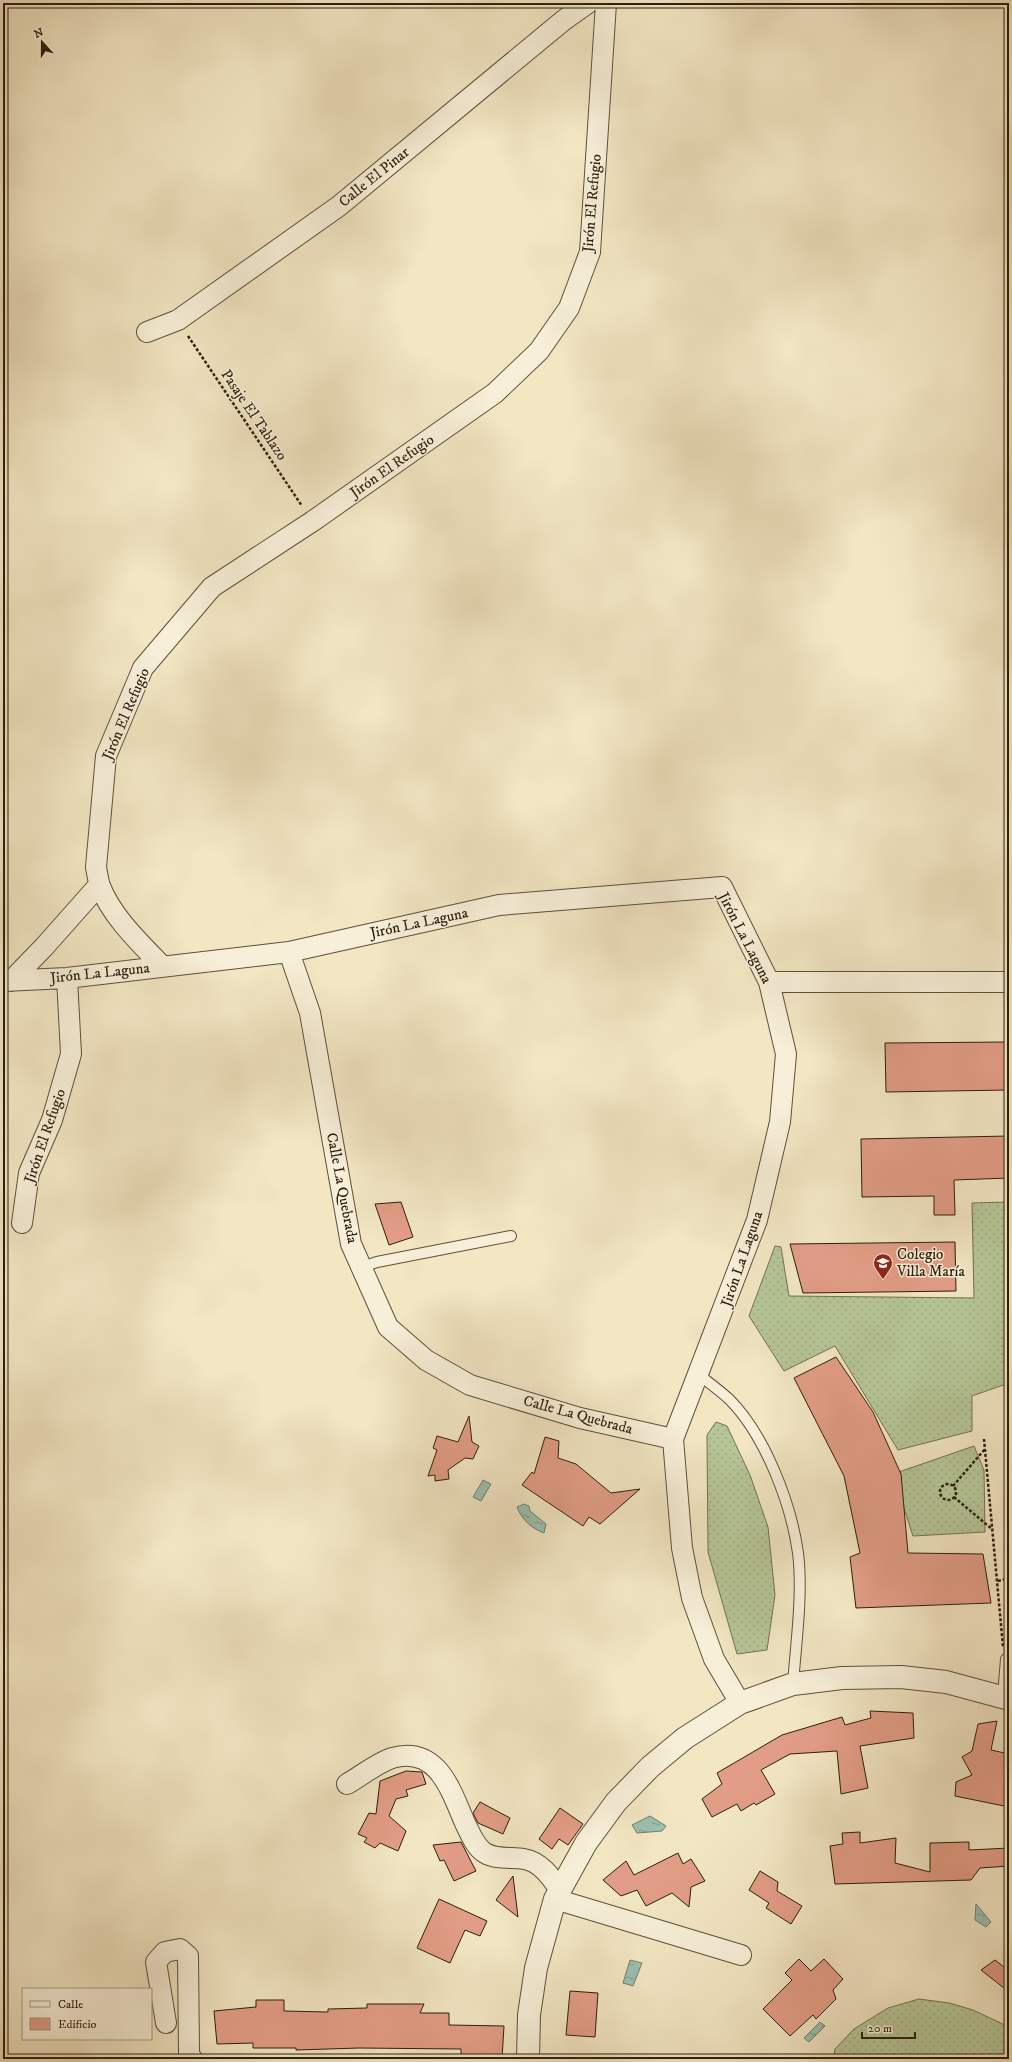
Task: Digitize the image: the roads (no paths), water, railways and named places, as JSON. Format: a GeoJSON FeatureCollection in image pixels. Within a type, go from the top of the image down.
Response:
{"type":"FeatureCollection","features":[{"type":"Feature","properties":{"kind":"street","name":"Calle El Pinar"},"geometry":{"type":"LineString","coordinates":[[147,332],[178,320],[339,206],[564,20],[588,3]]}},
{"type":"Feature","properties":{"kind":"street","name":"Jirón El Refugio"},"geometry":{"type":"LineString","coordinates":[[163,967],[131,933],[110,905],[100,885],[96,868],[106,756],[143,668],[212,587],[313,521],[495,393],[539,351],[569,308],[590,252],[606,3]]}},
{"type":"Feature","properties":{"kind":"street"},"geometry":{"type":"LineString","coordinates":[[7,981],[44,947],[100,885]]}},
{"type":"Feature","properties":{"kind":"street","name":"Jirón La Laguna"},"geometry":{"type":"LineString","coordinates":[[7,981],[67,978],[289,952],[499,905],[722,887],[769,982],[786,1054],[780,1122],[757,1220],[722,1315],[673,1439],[682,1548],[692,1598],[714,1659],[740,1703]]}},
{"type":"Feature","properties":{"kind":"street","name":"Calle La Quebrada"},"geometry":{"type":"LineString","coordinates":[[289,952],[310,1013],[351,1244],[388,1327],[426,1360],[470,1385],[580,1418],[673,1439]]}},
{"type":"Feature","properties":{"kind":"street","name":"Jirón El Refugio"},"geometry":{"type":"LineString","coordinates":[[22,1223],[29,1173],[52,1120],[71,1054],[67,978]]}},
{"type":"Feature","properties":{"kind":"street"},"geometry":{"type":"LineString","coordinates":[[769,982],[1009,982]]}},
{"type":"Feature","properties":{"kind":"street"},"geometry":{"type":"LineString","coordinates":[[528,2059],[529,2015],[536,1968],[558,1894],[586,1843],[616,1802],[650,1767],[685,1738],[740,1703],[793,1684],[842,1678],[901,1677],[946,1682],[1006,1698]]}},
{"type":"Feature","properties":{"kind":"street"},"geometry":{"type":"LineString","coordinates":[[347,1784],[391,1758],[401,1756],[413,1757],[428,1762],[443,1775],[453,1792],[477,1845],[485,1853],[496,1857],[525,1859],[544,1868],[558,1894],[741,1955]]}},
{"type":"Feature","properties":{"kind":"street"},"geometry":{"type":"LineString","coordinates":[[166,2023],[156,1962],[165,1952],[180,1949],[188,1956],[189,2054],[192,2059]]}},
{"type":"Feature","properties":{"kind":"lane"},"geometry":{"type":"LineString","coordinates":[[362,1267],[377,1262],[511,1236]]}},
{"type":"Feature","properties":{"kind":"lane"},"geometry":{"type":"LineString","coordinates":[[698,1374],[729,1399],[754,1432],[786,1503],[798,1553],[799,1610],[793,1684]]}},
{"type":"Feature","properties":{"kind":"lane"},"geometry":{"type":"LineString","coordinates":[[1005,1654],[1006,1698]]}},
{"type":"Feature","properties":{"kind":"water"},"geometry":{"type":"Polygon","coordinates":[[[483,1480],[491,1484],[481,1501],[473,1497],[483,1480]]]}},
{"type":"Feature","properties":{"kind":"water"},"geometry":{"type":"Polygon","coordinates":[[[524,1504],[529,1506],[530,1511],[546,1524],[544,1533],[535,1529],[524,1520],[517,1507],[524,1504]]]}},
{"type":"Feature","properties":{"kind":"water"},"geometry":{"type":"Polygon","coordinates":[[[650,1816],[666,1826],[662,1831],[637,1833],[632,1825],[650,1816]]]}},
{"type":"Feature","properties":{"kind":"water"},"geometry":{"type":"Polygon","coordinates":[[[976,1904],[991,1922],[986,1927],[975,1920],[976,1904]]]}},
{"type":"Feature","properties":{"kind":"water"},"geometry":{"type":"Polygon","coordinates":[[[630,1960],[642,1963],[633,1986],[623,1983],[630,1960]]]}},
{"type":"Feature","properties":{"kind":"water"},"geometry":{"type":"Polygon","coordinates":[[[820,2022],[825,2026],[809,2042],[804,2038],[820,2022]]]}},
{"type":"Feature","properties":{"kind":"place","name":"Colegio Villa María"},"geometry":{"type":"Point","coordinates":[883,1280]}}]}
